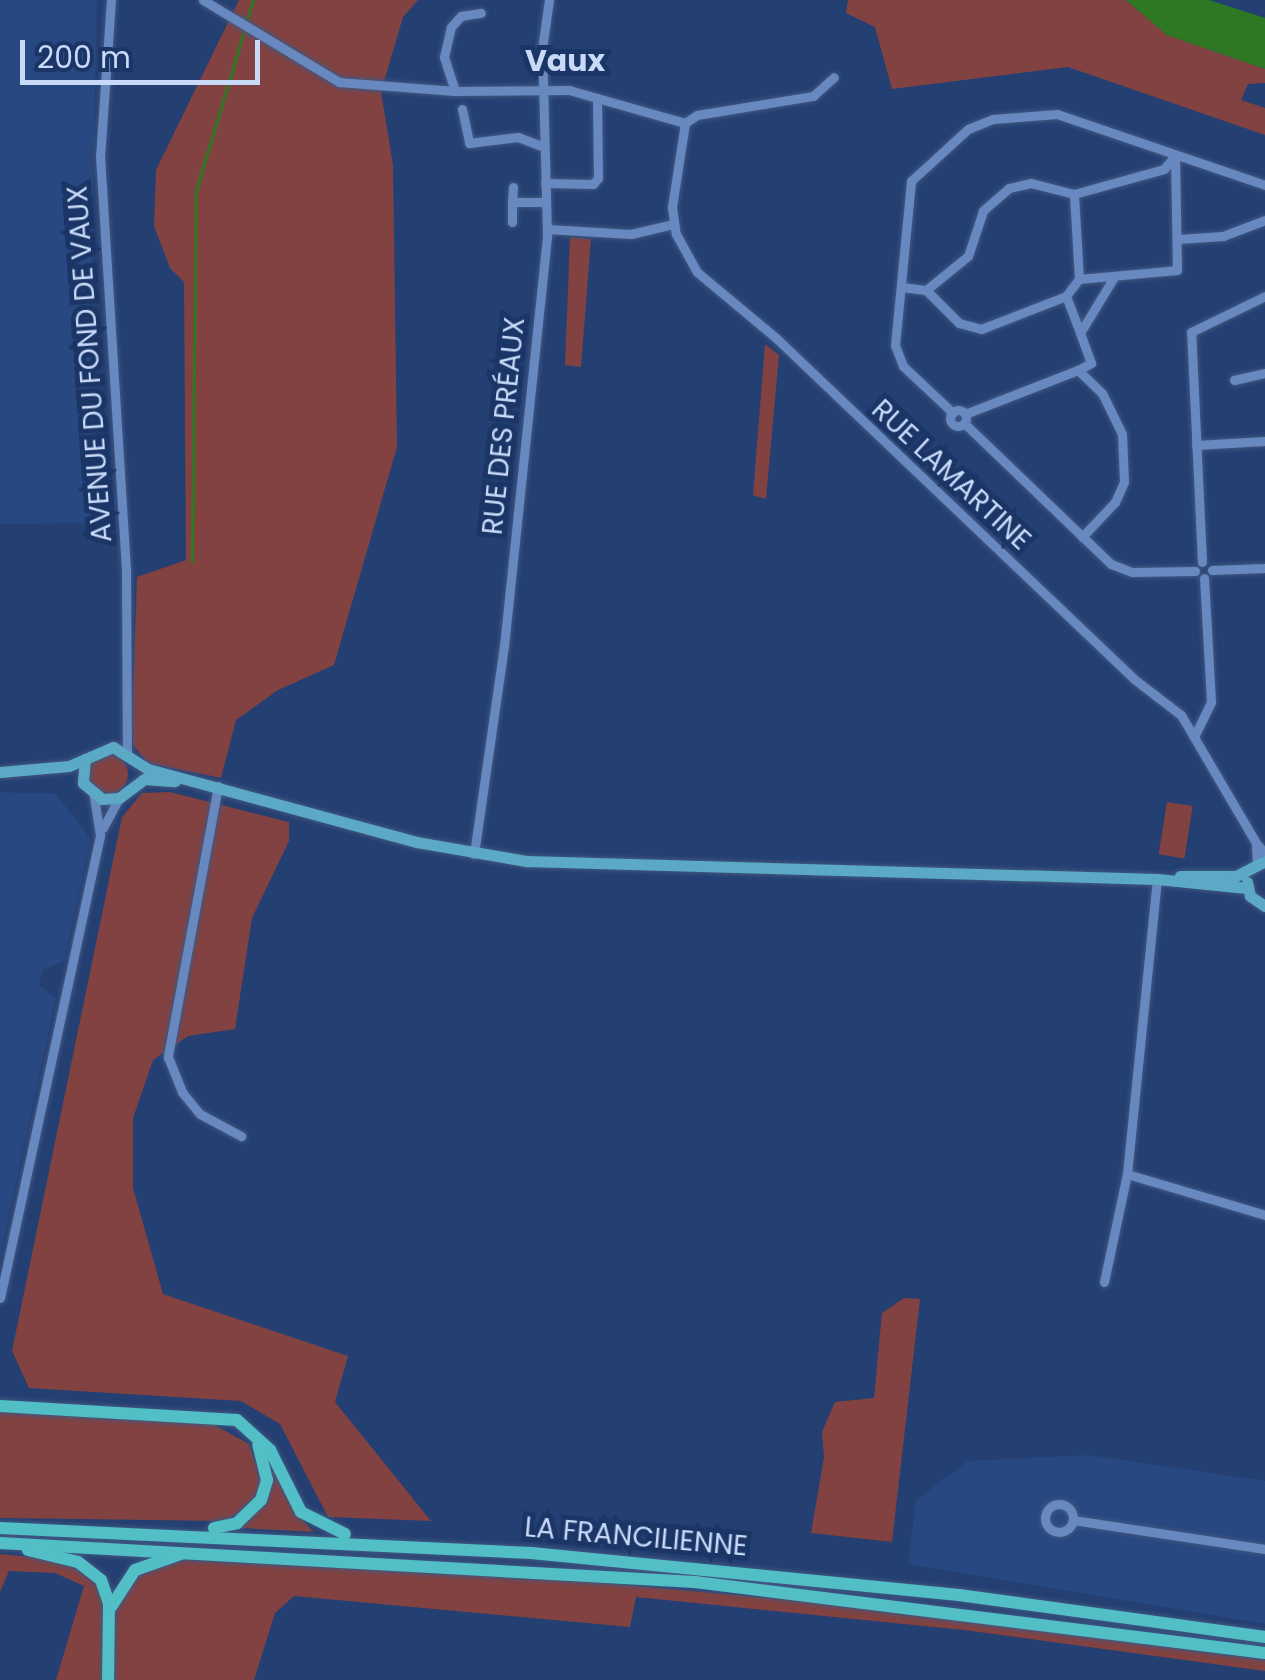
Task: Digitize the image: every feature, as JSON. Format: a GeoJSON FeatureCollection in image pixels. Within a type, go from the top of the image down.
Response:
{"type":"FeatureCollection","features":[{"type":"Feature","properties":{"kind":"highway"},"geometry":{"type":"LineString","coordinates":[[0,1406],[210,1415],[254,1431],[307,1519],[382,1542]]}},
{"type":"Feature","properties":{"kind":"highway"},"geometry":{"type":"LineString","coordinates":[[142,1530],[227,1526],[261,1500],[268,1480],[258,1444],[210,1415]]}},
{"type":"Feature","properties":{"kind":"highway","name":"LA FRANCILIENNE"},"geometry":{"type":"LineString","coordinates":[[0,1528],[142,1530],[382,1542],[788,1576],[1265,1637]]}},
{"type":"Feature","properties":{"kind":"highway"},"geometry":{"type":"LineString","coordinates":[[0,1544],[87,1566],[105,1587],[110,1615],[108,1680]]}},
{"type":"Feature","properties":{"kind":"highway","name":"LA FRANCILIENNE"},"geometry":{"type":"LineString","coordinates":[[0,1544],[207,1551],[751,1588],[1265,1652]]}},
{"type":"Feature","properties":{"kind":"highway"},"geometry":{"type":"LineString","coordinates":[[110,1615],[122,1583],[141,1565],[207,1551]]}},
{"type":"Feature","properties":{"kind":"main road"},"geometry":{"type":"LineString","coordinates":[[6,772],[69,766],[109,746],[129,758],[213,785],[474,854],[526,861],[1157,879],[1247,888],[1265,906]]}},
{"type":"Feature","properties":{"kind":"main road"},"geometry":{"type":"LineString","coordinates":[[82,782],[86,758]]}},
{"type":"Feature","properties":{"kind":"main road"},"geometry":{"type":"LineString","coordinates":[[129,758],[131,787]]}},
{"type":"Feature","properties":{"kind":"main road"},"geometry":{"type":"LineString","coordinates":[[6,772],[82,782],[94,796],[119,798],[148,779],[213,785]]}},
{"type":"Feature","properties":{"kind":"main road"},"geometry":{"type":"LineString","coordinates":[[1157,879],[1259,863]]}},
{"type":"Feature","properties":{"kind":"main road"},"geometry":{"type":"LineString","coordinates":[[1247,888],[1259,863]]}},
{"type":"Feature","properties":{"kind":"street","name":"AVENUE DU FOND DE VAUX"},"geometry":{"type":"LineString","coordinates":[[111,0],[99,130],[126,568],[122,725],[129,758]]}},
{"type":"Feature","properties":{"kind":"street"},"geometry":{"type":"LineString","coordinates":[[203,0],[339,82],[455,91],[569,90],[685,123]]}},
{"type":"Feature","properties":{"kind":"street","name":"RUE DES PRÉAUX"},"geometry":{"type":"LineString","coordinates":[[474,854],[504,646],[546,230],[543,74],[549,0]]}},
{"type":"Feature","properties":{"kind":"street"},"geometry":{"type":"LineString","coordinates":[[455,91],[444,58],[452,27],[461,16],[480,13]]}},
{"type":"Feature","properties":{"kind":"street"},"geometry":{"type":"LineString","coordinates":[[543,74],[569,90]]}},
{"type":"Feature","properties":{"kind":"street"},"geometry":{"type":"LineString","coordinates":[[546,230],[631,234],[673,224],[685,123],[697,115],[813,96],[834,76]]}},
{"type":"Feature","properties":{"kind":"street"},"geometry":{"type":"LineString","coordinates":[[545,183],[592,184],[598,178],[597,98]]}},
{"type":"Feature","properties":{"kind":"street"},"geometry":{"type":"LineString","coordinates":[[462,109],[469,142],[518,136],[544,148]]}},
{"type":"Feature","properties":{"kind":"street"},"geometry":{"type":"LineString","coordinates":[[1195,735],[1211,702],[1208,574],[1199,566],[1125,571],[1082,537],[896,353],[910,181],[968,129],[993,118],[1057,114],[1265,185]]}},
{"type":"Feature","properties":{"kind":"street"},"geometry":{"type":"LineString","coordinates":[[926,290],[968,256],[983,211],[1009,188],[1032,183],[1074,194],[1164,170],[1175,156]]}},
{"type":"Feature","properties":{"kind":"street"},"geometry":{"type":"LineString","coordinates":[[1079,278],[1174,274],[1178,239],[1175,156]]}},
{"type":"Feature","properties":{"kind":"street"},"geometry":{"type":"LineString","coordinates":[[512,188],[512,222]]}},
{"type":"Feature","properties":{"kind":"street"},"geometry":{"type":"LineString","coordinates":[[900,288],[926,290],[958,323],[981,329],[1066,296],[1079,278],[1074,194]]}},
{"type":"Feature","properties":{"kind":"street"},"geometry":{"type":"LineString","coordinates":[[512,202],[546,202]]}},
{"type":"Feature","properties":{"kind":"street"},"geometry":{"type":"LineString","coordinates":[[1178,239],[1223,236],[1265,220]]}},
{"type":"Feature","properties":{"kind":"street","name":"RUE LAMARTINE"},"geometry":{"type":"LineString","coordinates":[[673,224],[710,287],[776,337],[1195,735],[1256,843],[1259,863]]}},
{"type":"Feature","properties":{"kind":"street"},"geometry":{"type":"LineString","coordinates":[[1080,333],[1114,277]]}},
{"type":"Feature","properties":{"kind":"street"},"geometry":{"type":"LineString","coordinates":[[965,418],[1092,363],[1066,296]]}},
{"type":"Feature","properties":{"kind":"street"},"geometry":{"type":"LineString","coordinates":[[1199,566],[1193,327],[1265,296]]}},
{"type":"Feature","properties":{"kind":"street"},"geometry":{"type":"LineString","coordinates":[[1078,370],[1109,402],[1122,434],[1125,474],[1115,502],[1082,537]]}},
{"type":"Feature","properties":{"kind":"street"},"geometry":{"type":"LineString","coordinates":[[1234,380],[1265,373]]}},
{"type":"Feature","properties":{"kind":"street"},"geometry":{"type":"LineString","coordinates":[[1196,444],[1265,441]]}},
{"type":"Feature","properties":{"kind":"street"},"geometry":{"type":"LineString","coordinates":[[1208,574],[1265,568]]}},
{"type":"Feature","properties":{"kind":"street"},"geometry":{"type":"LineString","coordinates":[[109,746],[122,725]]}},
{"type":"Feature","properties":{"kind":"street"},"geometry":{"type":"LineString","coordinates":[[213,785],[168,1057],[182,1092],[200,1114],[241,1136]]}},
{"type":"Feature","properties":{"kind":"street"},"geometry":{"type":"LineString","coordinates":[[94,796],[100,834]]}},
{"type":"Feature","properties":{"kind":"street"},"geometry":{"type":"LineString","coordinates":[[0,1298],[100,834],[119,798]]}},
{"type":"Feature","properties":{"kind":"street"},"geometry":{"type":"LineString","coordinates":[[1104,1282],[1127,1174],[1157,879]]}},
{"type":"Feature","properties":{"kind":"street"},"geometry":{"type":"LineString","coordinates":[[1127,1174],[1265,1215]]}},
{"type":"Feature","properties":{"kind":"street"},"geometry":{"type":"LineString","coordinates":[[1073,1520],[1265,1549]]}},
{"type":"Feature","properties":{"kind":"shaded area"},"geometry":{"type":"Polygon","coordinates":[[[0,0],[97,0],[89,377],[100,523],[0,524],[0,0]]]}},
{"type":"Feature","properties":{"kind":"shaded area"},"geometry":{"type":"Polygon","coordinates":[[[239,0],[418,0],[403,17],[381,92],[393,165],[397,447],[334,665],[278,690],[236,720],[221,778],[148,763],[133,745],[132,720],[137,577],[186,560],[184,282],[170,268],[154,226],[156,170],[239,0]]]}},
{"type":"Feature","properties":{"kind":"shaded area"},"geometry":{"type":"Polygon","coordinates":[[[848,0],[1126,0],[1167,35],[1265,69],[1265,83],[1248,84],[1241,100],[1265,108],[1265,135],[1068,67],[892,89],[875,27],[846,13],[848,0]]]}},
{"type":"Feature","properties":{"kind":"shaded area"},"geometry":{"type":"Polygon","coordinates":[[[1126,0],[1209,0],[1265,18],[1265,69],[1167,35],[1126,0]]]}},
{"type":"Feature","properties":{"kind":"shaded area"},"geometry":{"type":"Polygon","coordinates":[[[570,237],[591,239],[581,367],[565,365],[570,237]]]}},
{"type":"Feature","properties":{"kind":"shaded area"},"geometry":{"type":"Polygon","coordinates":[[[765,344],[779,355],[766,499],[753,495],[765,344]]]}},
{"type":"Feature","properties":{"kind":"shaded area"},"geometry":{"type":"Polygon","coordinates":[[[108,754],[122,760],[128,774],[122,788],[108,794],[94,788],[88,774],[94,760],[108,754]]]}},
{"type":"Feature","properties":{"kind":"shaded area"},"geometry":{"type":"Polygon","coordinates":[[[0,792],[56,794],[91,839],[64,961],[43,970],[39,985],[56,998],[0,1257],[0,792]]]}},
{"type":"Feature","properties":{"kind":"shaded area"},"geometry":{"type":"Polygon","coordinates":[[[170,792],[289,822],[289,841],[252,918],[235,1029],[188,1036],[153,1060],[133,1118],[133,1188],[163,1294],[348,1356],[335,1402],[431,1521],[328,1517],[280,1424],[241,1401],[29,1388],[12,1351],[122,817],[142,793],[170,792]]]}},
{"type":"Feature","properties":{"kind":"shaded area"},"geometry":{"type":"Polygon","coordinates":[[[1167,802],[1193,806],[1184,858],[1159,854],[1167,802]]]}},
{"type":"Feature","properties":{"kind":"shaded area"},"geometry":{"type":"Polygon","coordinates":[[[904,1298],[920,1299],[892,1542],[811,1533],[824,1457],[822,1432],[835,1402],[874,1398],[882,1313],[904,1298]]]}},
{"type":"Feature","properties":{"kind":"shaded area"},"geometry":{"type":"Polygon","coordinates":[[[0,1412],[209,1422],[249,1444],[262,1479],[254,1502],[226,1521],[0,1518],[0,1412]]]}},
{"type":"Feature","properties":{"kind":"shaded area"},"geometry":{"type":"Polygon","coordinates":[[[1089,1455],[1265,1481],[1265,1624],[908,1564],[916,1500],[968,1461],[1089,1455]]]}},
{"type":"Feature","properties":{"kind":"shaded area"},"geometry":{"type":"Polygon","coordinates":[[[273,1468],[296,1513],[314,1532],[240,1528],[259,1510],[273,1468]]]}},
{"type":"Feature","properties":{"kind":"shaded area"},"geometry":{"type":"Polygon","coordinates":[[[0,1554],[64,1560],[92,1576],[103,1597],[103,1680],[56,1680],[84,1586],[55,1573],[9,1571],[0,1592],[0,1554]]]}},
{"type":"Feature","properties":{"kind":"shaded area"},"geometry":{"type":"Polygon","coordinates":[[[186,1560],[548,1578],[825,1603],[1265,1660],[1265,1671],[964,1630],[636,1597],[630,1627],[294,1596],[275,1613],[254,1680],[113,1680],[113,1612],[137,1573],[186,1560]]]}},
{"type":"Feature","properties":{"kind":"waterway"},"geometry":{"type":"LineString","coordinates":[[246,23],[253,0]]}},
{"type":"Feature","properties":{"kind":"waterway"},"geometry":{"type":"LineString","coordinates":[[192,562],[196,191],[244,31]]}},
{"type":"Feature","properties":{"kind":"district","name":"Vaux"},"geometry":{"type":"Point","coordinates":[565,61]}}]}
